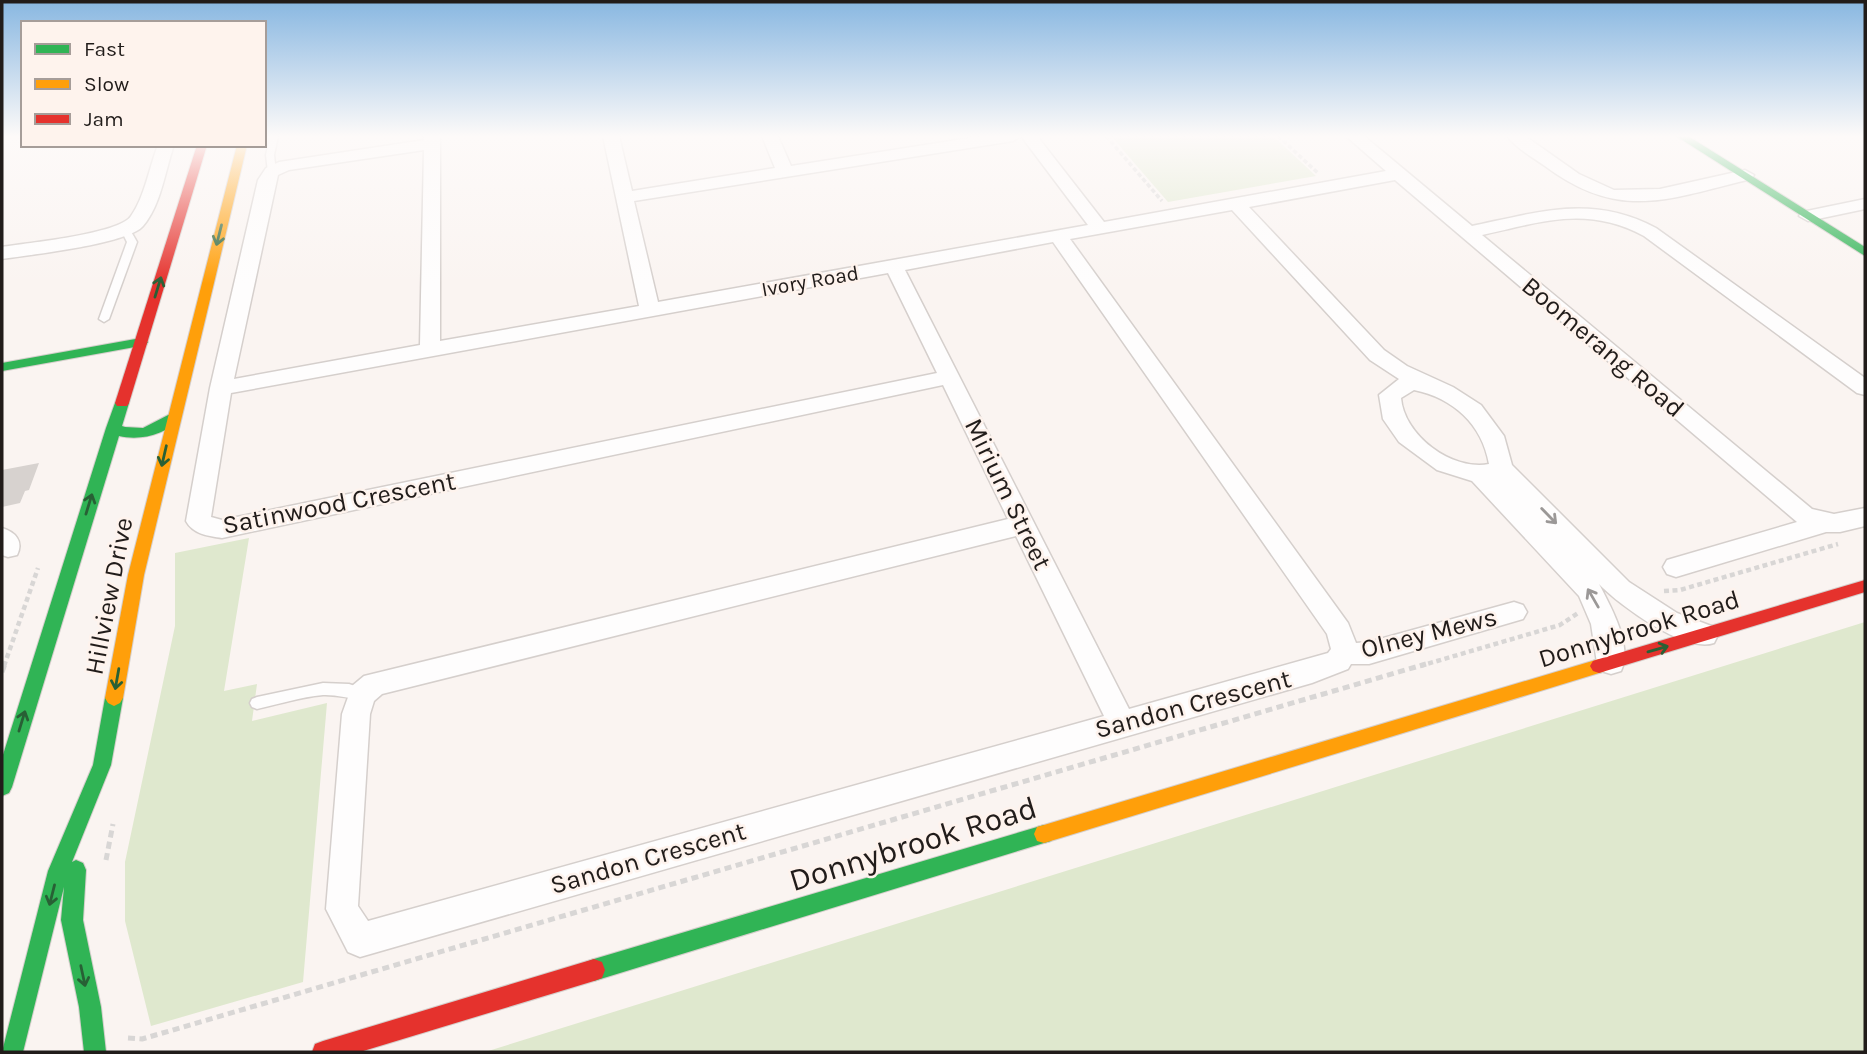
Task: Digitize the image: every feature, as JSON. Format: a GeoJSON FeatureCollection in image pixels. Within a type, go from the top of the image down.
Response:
{"type":"FeatureCollection","features":[{"type":"Feature","properties":{"kind":"street"},"geometry":{"type":"LineString","coordinates":[[2,253],[111,235],[126,230],[136,222],[151,185]]}},
{"type":"Feature","properties":{"kind":"street","name":"Hillview Drive"},"geometry":{"type":"LineString","coordinates":[[2,787],[190,185]]}},
{"type":"Feature","properties":{"kind":"street","name":"Hillview Drive"},"geometry":{"type":"LineString","coordinates":[[12,1052],[58,871],[102,765],[136,575],[232,185]]}},
{"type":"Feature","properties":{"kind":"street","name":"Satinwood Crescent"},"geometry":{"type":"LineString","coordinates":[[266,185],[221,388],[198,521],[208,527],[222,529],[950,377]]}},
{"type":"Feature","properties":{"kind":"street"},"geometry":{"type":"LineString","coordinates":[[430,351],[432,185]]}},
{"type":"Feature","properties":{"kind":"street"},"geometry":{"type":"LineString","coordinates":[[623,185],[650,311]]}},
{"type":"Feature","properties":{"kind":"street"},"geometry":{"type":"LineString","coordinates":[[626,197],[701,185]]}},
{"type":"Feature","properties":{"kind":"street"},"geometry":{"type":"LineString","coordinates":[[1067,185],[1100,229]]}},
{"type":"Feature","properties":{"kind":"street","name":"Ivory Road"},"geometry":{"type":"LineString","coordinates":[[221,388],[1337,185]]}},
{"type":"Feature","properties":{"kind":"street","name":"Boomerang Road"},"geometry":{"type":"LineString","coordinates":[[1412,185],[1803,515],[1822,524]]}},
{"type":"Feature","properties":{"kind":"street"},"geometry":{"type":"LineString","coordinates":[[1578,185],[1592,207],[1650,232]]}},
{"type":"Feature","properties":{"kind":"street"},"geometry":{"type":"LineString","coordinates":[[1589,185],[1627,202],[1636,218],[1650,232],[1865,388]]}},
{"type":"Feature","properties":{"kind":"street"},"geometry":{"type":"LineString","coordinates":[[1567,213],[1595,195],[1648,196],[1698,185]]}},
{"type":"Feature","properties":{"kind":"street"},"geometry":{"type":"LineString","coordinates":[[1761,185],[1865,252]]}},
{"type":"Feature","properties":{"kind":"street"},"geometry":{"type":"LineString","coordinates":[[1468,232],[1567,213],[1624,215],[1648,196]]}},
{"type":"Feature","properties":{"kind":"street"},"geometry":{"type":"LineString","coordinates":[[1237,204],[1377,355],[1400,371],[1465,404],[1489,426],[1500,454],[1490,471]]}},
{"type":"Feature","properties":{"kind":"street"},"geometry":{"type":"LineString","coordinates":[[1811,218],[1865,204]]}},
{"type":"Feature","properties":{"kind":"street"},"geometry":{"type":"LineString","coordinates":[[1811,218],[1865,246]]}},
{"type":"Feature","properties":{"kind":"street"},"geometry":{"type":"LineString","coordinates":[[1058,236],[1339,631],[1345,651]]}},
{"type":"Feature","properties":{"kind":"street","name":"Mirium Street"},"geometry":{"type":"LineString","coordinates":[[894,266],[1122,723]]}},
{"type":"Feature","properties":{"kind":"street"},"geometry":{"type":"LineString","coordinates":[[2,367],[140,348]]}},
{"type":"Feature","properties":{"kind":"street"},"geometry":{"type":"LineString","coordinates":[[2,376],[140,348]]}},
{"type":"Feature","properties":{"kind":"street"},"geometry":{"type":"LineString","coordinates":[[1377,355],[1388,375],[1392,415],[1399,428],[1414,443],[1448,465],[1490,471],[1620,589],[1668,621],[1705,635]]}},
{"type":"Feature","properties":{"kind":"street"},"geometry":{"type":"LineString","coordinates":[[1390,395],[1403,385],[1425,384]]}},
{"type":"Feature","properties":{"kind":"street"},"geometry":{"type":"LineString","coordinates":[[113,428],[122,434],[133,435],[152,431],[174,417]]}},
{"type":"Feature","properties":{"kind":"street"},"geometry":{"type":"LineString","coordinates":[[1490,471],[1588,589],[1599,608],[1609,638],[1611,663]]}},
{"type":"Feature","properties":{"kind":"street"},"geometry":{"type":"LineString","coordinates":[[1676,567],[1822,524],[1838,525],[1865,517]]}},
{"type":"Feature","properties":{"kind":"street"},"geometry":{"type":"LineString","coordinates":[[362,694],[374,684],[390,679],[1023,526]]}},
{"type":"Feature","properties":{"kind":"street","name":"Donnybrook Road"},"geometry":{"type":"LineString","coordinates":[[323,1052],[1865,586]]}},
{"type":"Feature","properties":{"kind":"street","name":"Olney Mews"},"geometry":{"type":"LineString","coordinates":[[1345,651],[1354,654],[1369,653],[1514,612]]}},
{"type":"Feature","properties":{"kind":"street","name":"Donnybrook Road"},"geometry":{"type":"LineString","coordinates":[[1734,643],[1746,639],[1772,614]]}},
{"type":"Feature","properties":{"kind":"street","name":"Sandon Crescent"},"geometry":{"type":"LineString","coordinates":[[362,694],[356,714],[342,909],[360,940],[1312,671],[1338,661],[1345,651]]}},
{"type":"Feature","properties":{"kind":"street","name":"Donnybrook Road"},"geometry":{"type":"LineString","coordinates":[[1519,690],[1576,691]]}},
{"type":"Feature","properties":{"kind":"street"},"geometry":{"type":"LineString","coordinates":[[95,1052],[90,1007],[72,920],[76,867],[102,765]]}},
{"type":"Feature","properties":{"kind":"lane"},"geometry":{"type":"LineString","coordinates":[[104,319],[132,242],[126,230]]}},
{"type":"Feature","properties":{"kind":"lane"},"geometry":{"type":"LineString","coordinates":[[257,703],[318,689],[344,687],[362,694]]}},
{"type":"Feature","properties":{"kind":"path"},"geometry":{"type":"LineString","coordinates":[[1148,185],[1174,215]]}},
{"type":"Feature","properties":{"kind":"path"},"geometry":{"type":"LineString","coordinates":[[1630,596],[1680,590],[1852,540]]}},
{"type":"Feature","properties":{"kind":"path"},"geometry":{"type":"LineString","coordinates":[[122,1033],[129,1039],[142,1039],[1560,625],[1573,614],[1599,608]]}},
{"type":"Feature","properties":{"kind":"path"},"geometry":{"type":"LineString","coordinates":[[104,867],[116,813]]}},
{"type":"Feature","properties":{"kind":"green space"},"geometry":{"type":"Polygon","coordinates":[[[1153,185],[1264,185],[1168,202],[1153,185]]]}},
{"type":"Feature","properties":{"kind":"green space"},"geometry":{"type":"Polygon","coordinates":[[[249,538],[224,691],[257,684],[252,721],[327,703],[303,982],[151,1026],[125,921],[125,862],[175,626],[175,553],[249,538]]]}},
{"type":"Feature","properties":{"kind":"green space"},"geometry":{"type":"Polygon","coordinates":[[[1865,622],[1865,1052],[485,1052],[1865,622]]]}},
{"type":"Feature","properties":{"kind":"building"},"geometry":{"type":"Polygon","coordinates":[[[39,463],[29,490],[25,491],[20,503],[2,507],[2,470],[39,463]]]}},
{"type":"Feature","properties":{"kind":"traffic: fast"},"geometry":{"type":"LineString","coordinates":[[1759,185],[1865,252]]}},
{"type":"Feature","properties":{"kind":"traffic: fast"},"geometry":{"type":"LineString","coordinates":[[2,367],[141,342]]}},
{"type":"Feature","properties":{"kind":"traffic: fast"},"geometry":{"type":"LineString","coordinates":[[2,787],[122,403]]}},
{"type":"Feature","properties":{"kind":"traffic: fast"},"geometry":{"type":"LineString","coordinates":[[113,428],[121,432],[145,432],[174,417]]}},
{"type":"Feature","properties":{"kind":"traffic: fast"},"geometry":{"type":"LineString","coordinates":[[12,1052],[58,871],[102,765],[114,698]]}},
{"type":"Feature","properties":{"kind":"traffic: fast"},"geometry":{"type":"LineString","coordinates":[[594,970],[1044,834]]}},
{"type":"Feature","properties":{"kind":"traffic: fast"},"geometry":{"type":"LineString","coordinates":[[76,870],[72,920],[90,1007],[95,1052]]}},
{"type":"Feature","properties":{"kind":"traffic: slow"},"geometry":{"type":"LineString","coordinates":[[114,698],[136,575],[232,185]]}},
{"type":"Feature","properties":{"kind":"traffic: slow"},"geometry":{"type":"LineString","coordinates":[[1044,834],[1599,666]]}},
{"type":"Feature","properties":{"kind":"traffic: jam"},"geometry":{"type":"LineString","coordinates":[[122,403],[190,185]]}},
{"type":"Feature","properties":{"kind":"traffic: jam"},"geometry":{"type":"LineString","coordinates":[[1599,666],[1865,586]]}},
{"type":"Feature","properties":{"kind":"traffic: jam"},"geometry":{"type":"LineString","coordinates":[[323,1052],[594,970]]}}]}
